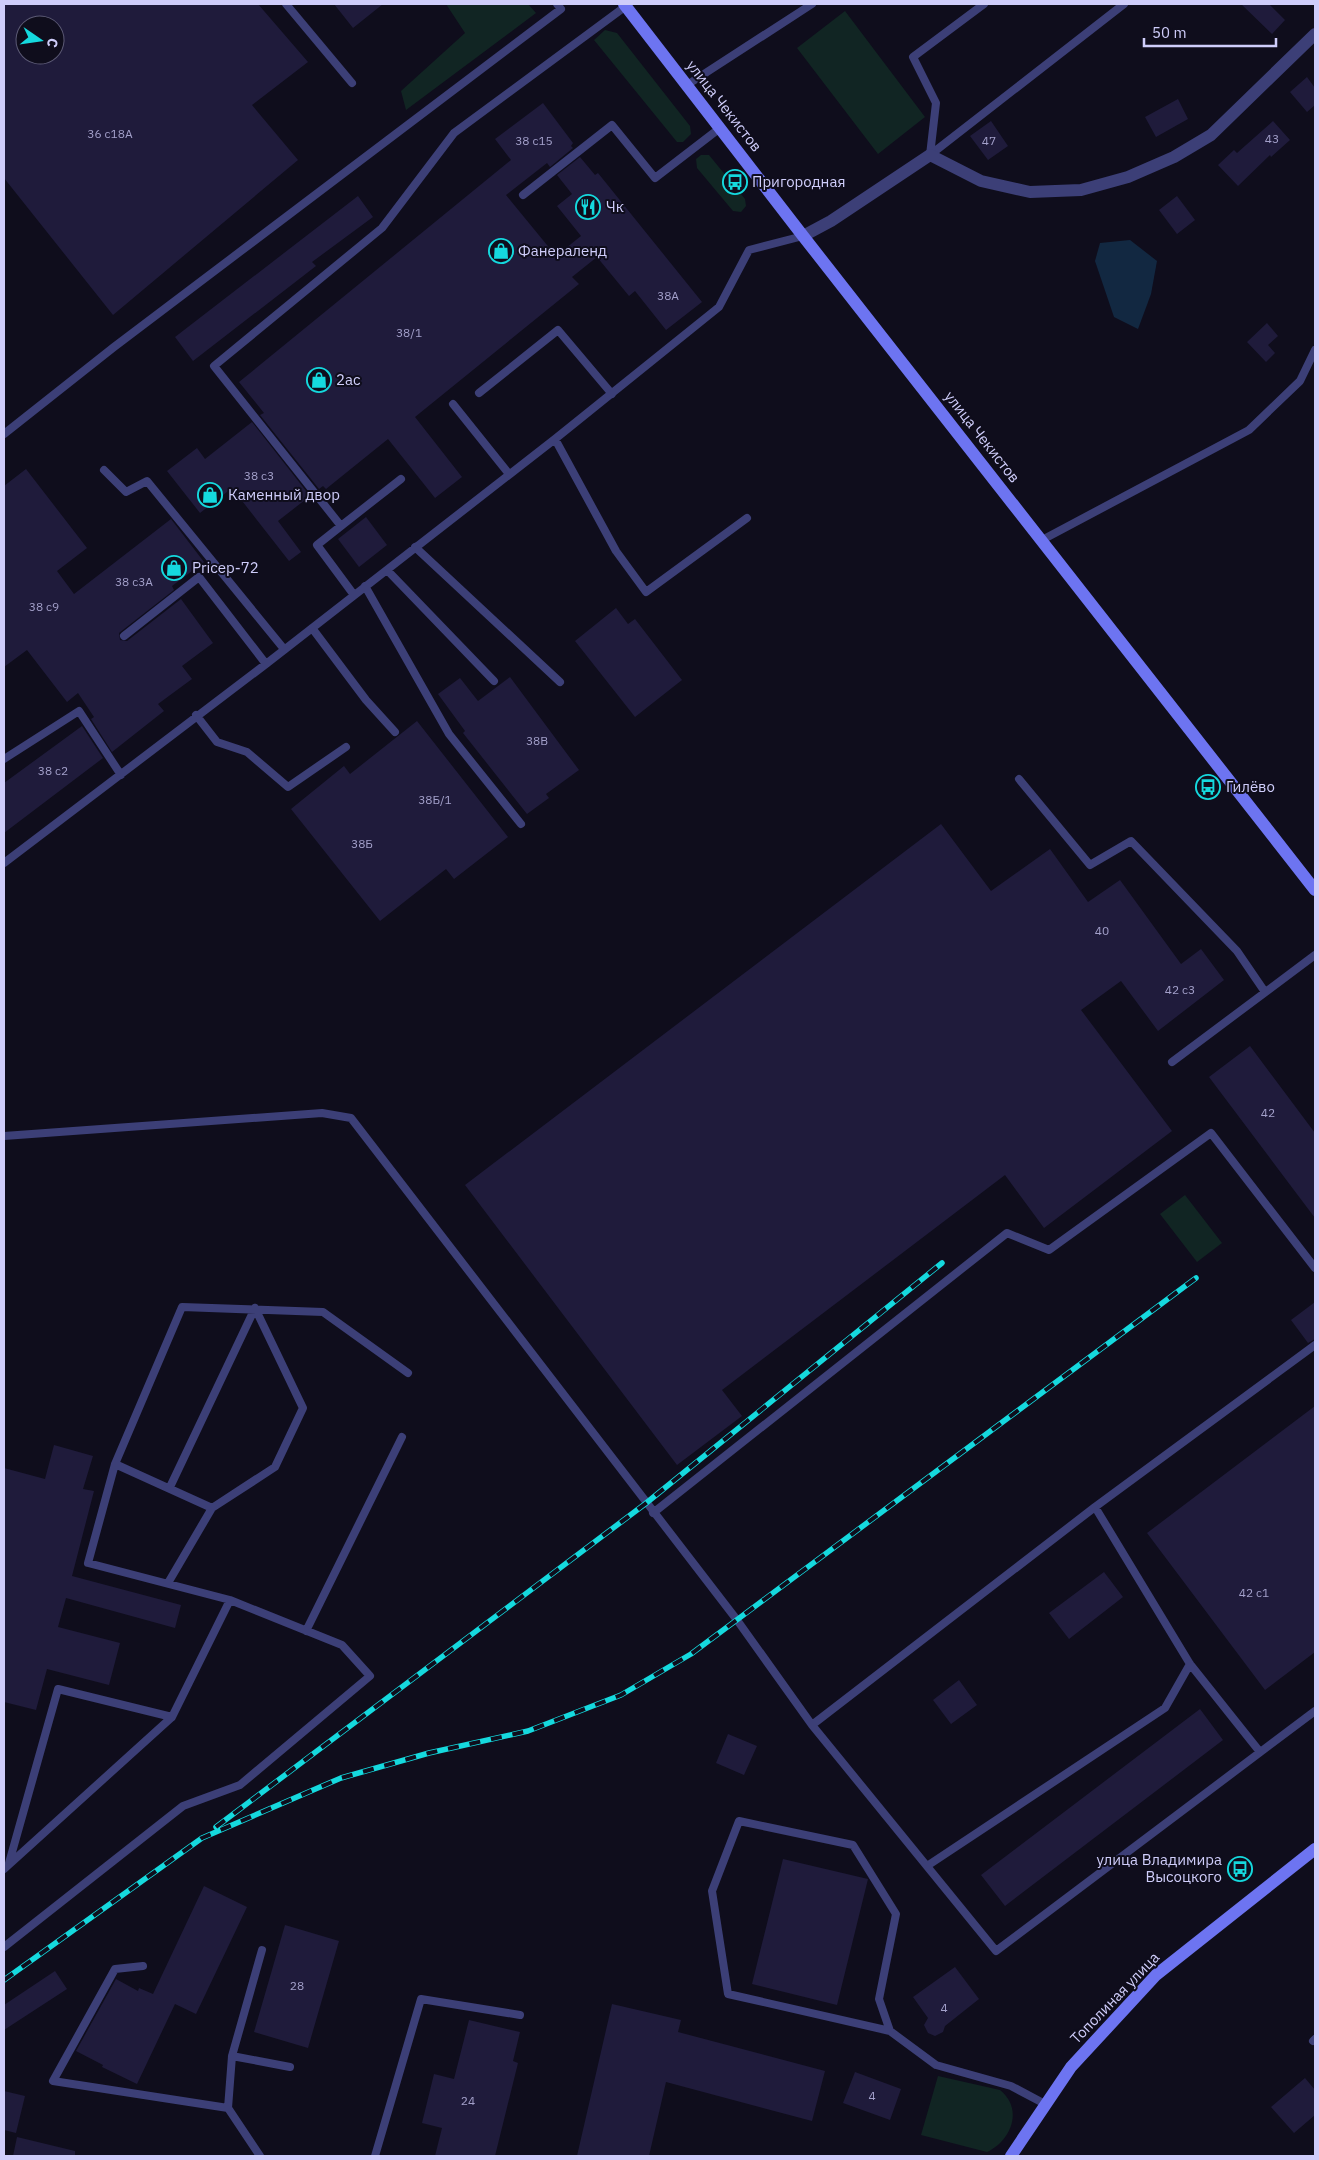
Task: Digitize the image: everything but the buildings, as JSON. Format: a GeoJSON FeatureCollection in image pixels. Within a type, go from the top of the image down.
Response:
{"type":"FeatureCollection","features":[{"type":"Feature","properties":{"kind":"main road","name":"улица Чекистов"},"geometry":{"type":"LineString","coordinates":[[625,5],[803,236],[1315,890]]}},
{"type":"Feature","properties":{"kind":"main road","name":"Тополиная улица"},"geometry":{"type":"LineString","coordinates":[[1011,2156],[1071,2067],[1156,1975],[1315,1849]]}},
{"type":"Feature","properties":{"kind":"street"},"geometry":{"type":"LineString","coordinates":[[803,236],[831,221],[930,155],[981,181],[1030,192],[1081,190],[1128,177],[1174,157],[1212,135],[1315,34]]}},
{"type":"Feature","properties":{"kind":"lane"},"geometry":{"type":"LineString","coordinates":[[286,4],[352,83]]}},
{"type":"Feature","properties":{"kind":"lane"},"geometry":{"type":"LineString","coordinates":[[4,434],[114,347],[561,9],[557,4]]}},
{"type":"Feature","properties":{"kind":"lane"},"geometry":{"type":"LineString","coordinates":[[687,85],[812,4]]}},
{"type":"Feature","properties":{"kind":"lane"},"geometry":{"type":"LineString","coordinates":[[930,155],[936,103],[914,57],[984,4]]}},
{"type":"Feature","properties":{"kind":"lane"},"geometry":{"type":"LineString","coordinates":[[930,155],[1124,4]]}},
{"type":"Feature","properties":{"kind":"lane"},"geometry":{"type":"LineString","coordinates":[[341,526],[214,366],[382,228],[454,133],[625,5]]}},
{"type":"Feature","properties":{"kind":"lane"},"geometry":{"type":"LineString","coordinates":[[524,195],[612,125],[655,178],[720,128]]}},
{"type":"Feature","properties":{"kind":"lane"},"geometry":{"type":"LineString","coordinates":[[4,863],[387,570],[612,394],[719,307],[749,250],[803,236]]}},
{"type":"Feature","properties":{"kind":"lane"},"geometry":{"type":"LineString","coordinates":[[479,393],[558,330],[612,394]]}},
{"type":"Feature","properties":{"kind":"lane"},"geometry":{"type":"LineString","coordinates":[[1042,540],[1249,430],[1300,381],[1315,350]]}},
{"type":"Feature","properties":{"kind":"lane"},"geometry":{"type":"LineString","coordinates":[[453,404],[509,474]]}},
{"type":"Feature","properties":{"kind":"lane"},"geometry":{"type":"LineString","coordinates":[[556,438],[616,551],[646,592],[748,518]]}},
{"type":"Feature","properties":{"kind":"lane"},"geometry":{"type":"LineString","coordinates":[[104,470],[126,492],[146,481],[284,649]]}},
{"type":"Feature","properties":{"kind":"lane"},"geometry":{"type":"LineString","coordinates":[[354,595],[317,545],[401,479]]}},
{"type":"Feature","properties":{"kind":"lane"},"geometry":{"type":"LineString","coordinates":[[415,547],[560,682]]}},
{"type":"Feature","properties":{"kind":"lane"},"geometry":{"type":"LineString","coordinates":[[387,570],[494,681]]}},
{"type":"Feature","properties":{"kind":"lane"},"geometry":{"type":"LineString","coordinates":[[124,636],[199,577],[266,664]]}},
{"type":"Feature","properties":{"kind":"lane"},"geometry":{"type":"LineString","coordinates":[[365,586],[449,734],[521,824]]}},
{"type":"Feature","properties":{"kind":"lane"},"geometry":{"type":"LineString","coordinates":[[312,628],[366,700],[395,732]]}},
{"type":"Feature","properties":{"kind":"lane"},"geometry":{"type":"LineString","coordinates":[[4,759],[79,711],[121,775]]}},
{"type":"Feature","properties":{"kind":"lane"},"geometry":{"type":"LineString","coordinates":[[196,715],[217,742],[248,752],[288,787],[346,747]]}},
{"type":"Feature","properties":{"kind":"lane"},"geometry":{"type":"LineString","coordinates":[[1019,779],[1090,865],[1131,841],[1237,951],[1265,992]]}},
{"type":"Feature","properties":{"kind":"lane"},"geometry":{"type":"LineString","coordinates":[[1172,1062],[1315,955]]}},
{"type":"Feature","properties":{"kind":"lane"},"geometry":{"type":"LineString","coordinates":[[4,1136],[322,1112],[351,1118],[736,1620],[812,1725],[996,1951],[1315,1711]]}},
{"type":"Feature","properties":{"kind":"lane"},"geometry":{"type":"LineString","coordinates":[[653,1513],[1006,1234],[1049,1250],[1211,1134],[1315,1268]]}},
{"type":"Feature","properties":{"kind":"lane"},"geometry":{"type":"LineString","coordinates":[[4,1947],[183,1806],[240,1785],[370,1676],[342,1645],[230,1600],[88,1562],[115,1464],[182,1307],[255,1308],[323,1312],[408,1374]]}},
{"type":"Feature","properties":{"kind":"lane"},"geometry":{"type":"LineString","coordinates":[[170,1487],[255,1308]]}},
{"type":"Feature","properties":{"kind":"lane"},"geometry":{"type":"LineString","coordinates":[[168,1583],[212,1508],[276,1467],[303,1408],[255,1308]]}},
{"type":"Feature","properties":{"kind":"lane"},"geometry":{"type":"LineString","coordinates":[[812,1725],[1095,1507],[1315,1345]]}},
{"type":"Feature","properties":{"kind":"lane"},"geometry":{"type":"LineString","coordinates":[[306,1631],[402,1437]]}},
{"type":"Feature","properties":{"kind":"lane"},"geometry":{"type":"LineString","coordinates":[[115,1464],[170,1487],[212,1508]]}},
{"type":"Feature","properties":{"kind":"lane"},"geometry":{"type":"LineString","coordinates":[[1095,1507],[1190,1664],[1260,1752]]}},
{"type":"Feature","properties":{"kind":"lane"},"geometry":{"type":"LineString","coordinates":[[6,1867],[172,1717],[230,1600]]}},
{"type":"Feature","properties":{"kind":"lane"},"geometry":{"type":"LineString","coordinates":[[927,1866],[1164,1708],[1190,1664]]}},
{"type":"Feature","properties":{"kind":"lane"},"geometry":{"type":"LineString","coordinates":[[6,1867],[58,1690],[172,1717]]}},
{"type":"Feature","properties":{"kind":"lane"},"geometry":{"type":"LineString","coordinates":[[890,2031],[879,1999],[896,1914],[853,1845],[739,1821],[712,1890],[728,1994],[890,2031],[936,2065],[1011,2086],[1045,2104]]}},
{"type":"Feature","properties":{"kind":"lane"},"geometry":{"type":"LineString","coordinates":[[260,2156],[228,2108],[232,2056],[262,1950]]}},
{"type":"Feature","properties":{"kind":"lane"},"geometry":{"type":"LineString","coordinates":[[143,1966],[115,1970],[53,2081],[228,2108]]}},
{"type":"Feature","properties":{"kind":"lane"},"geometry":{"type":"LineString","coordinates":[[375,2156],[421,1998],[520,2015]]}},
{"type":"Feature","properties":{"kind":"lane"},"geometry":{"type":"LineString","coordinates":[[232,2056],[290,2067]]}},
{"type":"Feature","properties":{"kind":"green space"},"geometry":{"type":"Polygon","coordinates":[[[446,4],[528,4],[536,13],[406,110],[401,91],[465,33],[446,4]]]}},
{"type":"Feature","properties":{"kind":"green space"},"geometry":{"type":"Polygon","coordinates":[[[845,11],[925,117],[878,154],[797,48],[845,11]]]}},
{"type":"Feature","properties":{"kind":"green space"},"geometry":{"type":"Polygon","coordinates":[[[605,30],[617,33],[690,126],[691,134],[683,142],[677,142],[594,40],[605,30]]]}},
{"type":"Feature","properties":{"kind":"green space"},"geometry":{"type":"Polygon","coordinates":[[[701,155],[709,155],[745,199],[746,206],[741,212],[733,211],[697,168],[696,159],[701,155]]]}},
{"type":"Feature","properties":{"kind":"green space"},"geometry":{"type":"Polygon","coordinates":[[[1185,1195],[1222,1243],[1197,1262],[1160,1214],[1185,1195]]]}},
{"type":"Feature","properties":{"kind":"green space"},"geometry":{"type":"Polygon","coordinates":[[[938,2076],[1000,2090],[1007,2098],[1013,2115],[1012,2124],[1003,2140],[987,2152],[921,2135],[938,2076]]]}},
{"type":"Feature","properties":{"kind":"water"},"geometry":{"type":"Polygon","coordinates":[[[1130,240],[1157,261],[1151,294],[1138,329],[1114,317],[1095,261],[1100,243],[1130,240]]]}},
{"type":"Feature","properties":{"kind":"railway"},"geometry":{"type":"LineString","coordinates":[[216,1827],[645,1504],[942,1263]]}},
{"type":"Feature","properties":{"kind":"railway"},"geometry":{"type":"LineString","coordinates":[[4,1980],[202,1838],[341,1778],[429,1753],[528,1731],[621,1695],[691,1654],[1196,1278]]}},
{"type":"Feature","properties":{"kind":"place","name":"Пригородная"},"geometry":{"type":"Point","coordinates":[735,182]}},
{"type":"Feature","properties":{"kind":"place","name":"Чк"},"geometry":{"type":"Point","coordinates":[588,207]}},
{"type":"Feature","properties":{"kind":"place","name":"Фанераленд"},"geometry":{"type":"Point","coordinates":[501,251]}},
{"type":"Feature","properties":{"kind":"place","name":"2ас"},"geometry":{"type":"Point","coordinates":[319,380]}},
{"type":"Feature","properties":{"kind":"place","name":"Каменный двор"},"geometry":{"type":"Point","coordinates":[210,495]}},
{"type":"Feature","properties":{"kind":"place","name":"Pricep-72"},"geometry":{"type":"Point","coordinates":[174,568]}},
{"type":"Feature","properties":{"kind":"place","name":"Гилёво"},"geometry":{"type":"Point","coordinates":[1208,787]}},
{"type":"Feature","properties":{"kind":"place","name":"улица Владимира Высоцкого"},"geometry":{"type":"Point","coordinates":[1240,1869]}}]}
